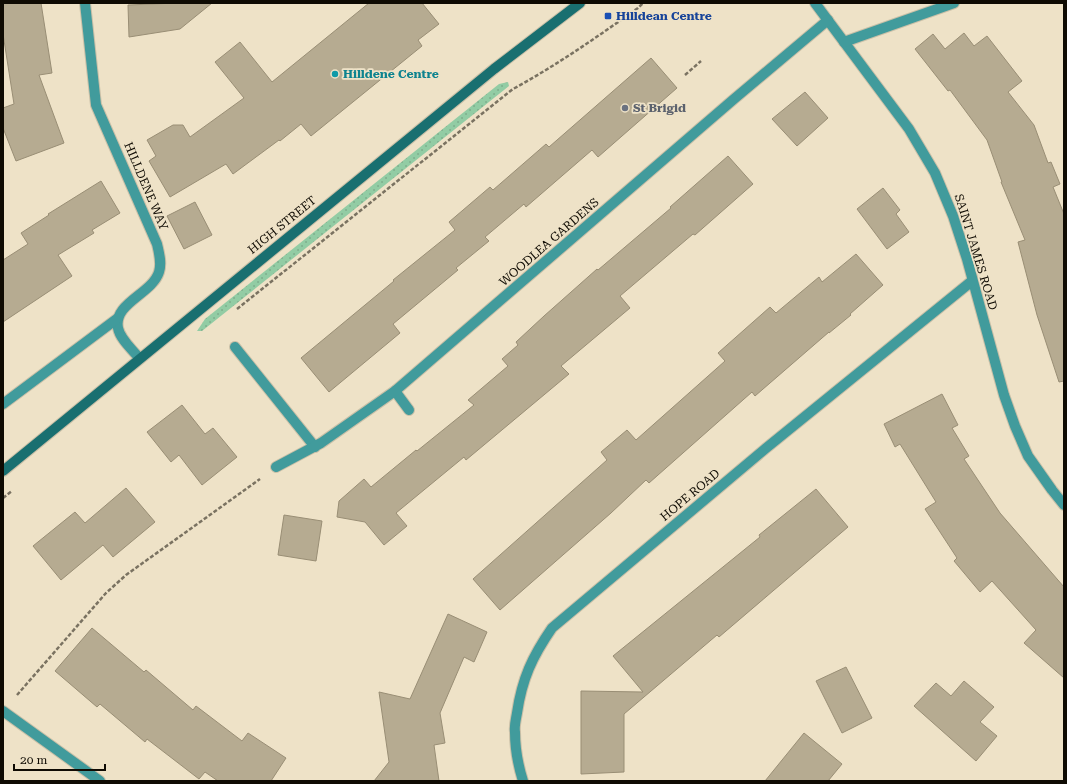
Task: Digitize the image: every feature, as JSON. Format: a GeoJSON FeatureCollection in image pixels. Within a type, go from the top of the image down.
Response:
{"type":"FeatureCollection","features":[{"type":"Feature","properties":{"kind":"main road","name":"HIGH STREET"},"geometry":{"type":"LineString","coordinates":[[3,471],[139,358],[494,69],[580,3]]}},
{"type":"Feature","properties":{"kind":"street","name":"HILLDENE WAY"},"geometry":{"type":"LineString","coordinates":[[3,404],[118,318],[122,310],[129,303],[156,280],[160,267],[160,257],[157,244],[96,105],[84,3]]}},
{"type":"Feature","properties":{"kind":"street","name":"SAINT JAMES ROAD"},"geometry":{"type":"LineString","coordinates":[[815,3],[910,129],[935,173],[953,216],[967,259],[1004,395],[1016,426],[1028,456],[1064,505]]}},
{"type":"Feature","properties":{"kind":"street"},"geometry":{"type":"LineString","coordinates":[[844,42],[954,3]]}},
{"type":"Feature","properties":{"kind":"street","name":"WOODLEA GARDENS"},"geometry":{"type":"LineString","coordinates":[[276,467],[315,447],[395,391],[728,104],[828,20]]}},
{"type":"Feature","properties":{"kind":"street","name":"HOPE ROAD"},"geometry":{"type":"LineString","coordinates":[[522,781],[517,760],[514,731],[519,698],[527,672],[538,648],[552,628],[765,449],[972,281]]}},
{"type":"Feature","properties":{"kind":"street"},"geometry":{"type":"LineString","coordinates":[[118,318],[118,327],[122,337],[139,358]]}},
{"type":"Feature","properties":{"kind":"street"},"geometry":{"type":"LineString","coordinates":[[236,347],[315,447]]}},
{"type":"Feature","properties":{"kind":"street"},"geometry":{"type":"LineString","coordinates":[[395,391],[409,410]]}},
{"type":"Feature","properties":{"kind":"street"},"geometry":{"type":"LineString","coordinates":[[3,711],[100,781]]}},
{"type":"Feature","properties":{"kind":"path"},"geometry":{"type":"LineString","coordinates":[[232,313],[513,88],[578,50],[643,3]]}},
{"type":"Feature","properties":{"kind":"path"},"geometry":{"type":"LineString","coordinates":[[685,75],[701,61]]}},
{"type":"Feature","properties":{"kind":"path"},"geometry":{"type":"LineString","coordinates":[[13,699],[102,598],[126,575],[276,467]]}},
{"type":"Feature","properties":{"kind":"path"},"geometry":{"type":"LineString","coordinates":[[3,498],[15,488]]}},
{"type":"Feature","properties":{"kind":"green space"},"geometry":{"type":"Polygon","coordinates":[[[508,82],[509,86],[202,331],[197,331],[205,319],[499,84],[508,82]]]}},
{"type":"Feature","properties":{"kind":"building"},"geometry":{"type":"Polygon","coordinates":[[[3,3],[41,3],[52,73],[39,75],[64,143],[16,161],[3,128],[3,108],[14,104],[3,34],[3,3]]]}},
{"type":"Feature","properties":{"kind":"building"},"geometry":{"type":"Polygon","coordinates":[[[212,3],[180,29],[129,37],[128,5],[212,3]]]}},
{"type":"Feature","properties":{"kind":"building","name":"Hilldene Centre"},"geometry":{"type":"Polygon","coordinates":[[[369,3],[422,3],[439,24],[418,40],[422,46],[311,136],[301,124],[280,141],[279,140],[233,174],[226,164],[170,197],[149,161],[156,156],[147,140],[173,125],[183,125],[190,137],[244,98],[215,62],[240,42],[272,82],[369,3]]]}},
{"type":"Feature","properties":{"kind":"building"},"geometry":{"type":"Polygon","coordinates":[[[964,33],[974,46],[987,36],[1022,81],[1008,92],[1034,125],[1048,163],[1051,162],[1060,184],[1053,187],[1064,214],[1064,381],[1059,382],[1037,315],[1018,242],[1025,240],[1001,182],[987,140],[950,90],[948,91],[915,49],[933,34],[945,49],[964,33]]]}},
{"type":"Feature","properties":{"kind":"building"},"geometry":{"type":"Polygon","coordinates":[[[651,58],[677,88],[598,157],[592,150],[526,207],[524,204],[485,237],[489,241],[456,268],[458,270],[393,324],[400,333],[329,392],[301,358],[455,230],[449,222],[490,187],[493,190],[546,144],[549,147],[651,58]]]}},
{"type":"Feature","properties":{"kind":"building"},"geometry":{"type":"Polygon","coordinates":[[[805,92],[828,118],[797,146],[772,119],[805,92]]]}},
{"type":"Feature","properties":{"kind":"building"},"geometry":{"type":"Polygon","coordinates":[[[728,156],[753,184],[695,235],[693,234],[620,296],[630,308],[561,366],[569,374],[466,460],[464,457],[396,513],[407,526],[384,545],[365,522],[337,517],[339,501],[364,479],[371,487],[474,405],[468,400],[508,366],[502,359],[518,345],[516,342],[597,269],[598,270],[671,208],[670,207],[728,156]]]}},
{"type":"Feature","properties":{"kind":"building"},"geometry":{"type":"Polygon","coordinates":[[[101,181],[120,213],[92,230],[94,233],[58,255],[72,276],[3,322],[3,260],[28,244],[21,233],[49,215],[48,214],[101,181]]]}},
{"type":"Feature","properties":{"kind":"building"},"geometry":{"type":"Polygon","coordinates":[[[883,188],[900,210],[896,214],[909,232],[887,249],[857,209],[883,188]]]}},
{"type":"Feature","properties":{"kind":"building"},"geometry":{"type":"Polygon","coordinates":[[[195,202],[212,235],[184,249],[167,216],[195,202]]]}},
{"type":"Feature","properties":{"kind":"building"},"geometry":{"type":"Polygon","coordinates":[[[856,254],[883,285],[850,314],[851,315],[755,396],[752,392],[649,483],[646,480],[611,513],[500,610],[473,579],[607,460],[601,452],[627,430],[636,440],[725,361],[718,353],[770,307],[776,313],[819,277],[822,282],[856,254]]]}},
{"type":"Feature","properties":{"kind":"building"},"geometry":{"type":"Polygon","coordinates":[[[942,394],[958,425],[952,428],[969,456],[964,459],[1000,513],[1064,587],[1064,678],[1024,643],[1036,630],[992,581],[980,592],[954,561],[957,558],[925,509],[936,502],[900,444],[895,447],[884,424],[942,394]]]}},
{"type":"Feature","properties":{"kind":"building"},"geometry":{"type":"Polygon","coordinates":[[[182,405],[205,434],[213,428],[237,457],[202,485],[179,455],[171,462],[147,432],[182,405]]]}},
{"type":"Feature","properties":{"kind":"building"},"geometry":{"type":"Polygon","coordinates":[[[126,488],[155,522],[113,557],[103,545],[61,580],[33,546],[75,512],[85,523],[126,488]]]}},
{"type":"Feature","properties":{"kind":"building"},"geometry":{"type":"Polygon","coordinates":[[[816,489],[848,527],[719,637],[717,635],[624,714],[624,772],[581,774],[581,691],[643,692],[613,656],[760,537],[759,535],[816,489]]]}},
{"type":"Feature","properties":{"kind":"building"},"geometry":{"type":"Polygon","coordinates":[[[284,515],[322,521],[316,561],[278,555],[284,515]]]}},
{"type":"Feature","properties":{"kind":"building"},"geometry":{"type":"Polygon","coordinates":[[[448,614],[487,632],[474,662],[464,657],[440,713],[445,743],[434,745],[439,781],[374,781],[389,762],[379,692],[410,699],[448,614]]]}},
{"type":"Feature","properties":{"kind":"building"},"geometry":{"type":"Polygon","coordinates":[[[92,628],[144,672],[146,670],[193,710],[196,706],[242,741],[248,733],[286,758],[271,781],[218,781],[205,772],[199,779],[147,739],[145,742],[100,704],[97,707],[55,671],[92,628]]]}},
{"type":"Feature","properties":{"kind":"building"},"geometry":{"type":"Polygon","coordinates":[[[846,667],[872,718],[842,733],[816,681],[846,667]]]}},
{"type":"Feature","properties":{"kind":"building"},"geometry":{"type":"Polygon","coordinates":[[[964,681],[994,707],[980,722],[997,736],[976,761],[914,706],[936,683],[951,696],[964,681]]]}},
{"type":"Feature","properties":{"kind":"building"},"geometry":{"type":"Polygon","coordinates":[[[804,733],[842,764],[828,781],[765,781],[804,733]]]}},
{"type":"Feature","properties":{"kind":"place","name":"Hilldean Centre"},"geometry":{"type":"Point","coordinates":[608,16]}},
{"type":"Feature","properties":{"kind":"place","name":"Hilldene Centre"},"geometry":{"type":"Point","coordinates":[335,74]}},
{"type":"Feature","properties":{"kind":"place","name":"St Brigid"},"geometry":{"type":"Point","coordinates":[625,108]}}]}
